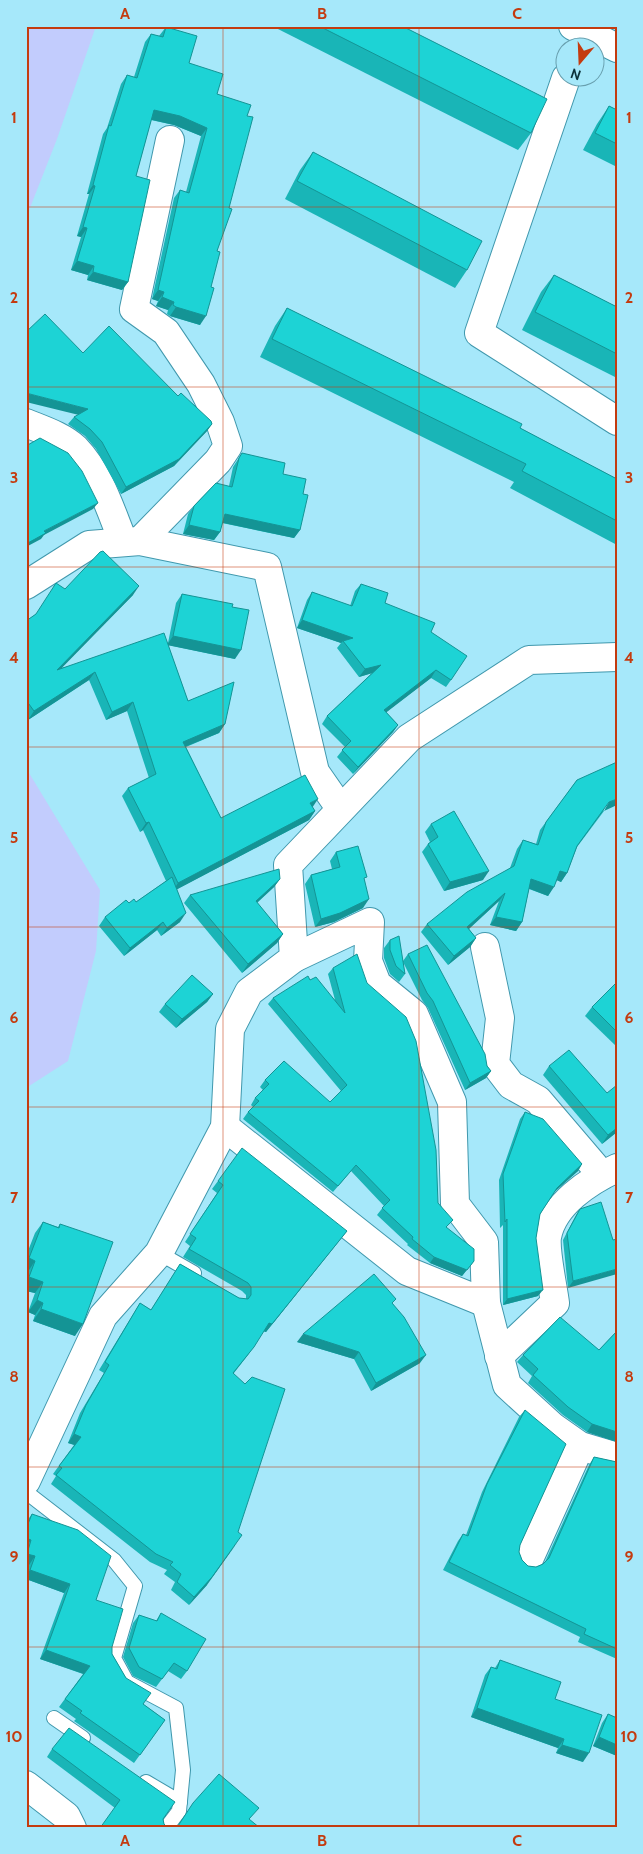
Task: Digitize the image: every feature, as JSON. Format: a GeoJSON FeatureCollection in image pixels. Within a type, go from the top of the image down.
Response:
{"type":"FeatureCollection","features":[{"type":"Feature","properties":{"kind":"street"},"geometry":{"type":"LineString","coordinates":[[563,88],[480,333],[617,421]]}},
{"type":"Feature","properties":{"kind":"street"},"geometry":{"type":"LineString","coordinates":[[132,541],[218,461],[228,446],[220,422],[201,384],[166,332],[134,309],[170,140]]}},
{"type":"Feature","properties":{"kind":"street"},"geometry":{"type":"LineString","coordinates":[[26,423],[52,433],[74,448],[97,478],[132,541]]}},
{"type":"Feature","properties":{"kind":"street"},"geometry":{"type":"LineString","coordinates":[[26,585],[89,545],[132,541],[267,567],[315,772],[340,808]]}},
{"type":"Feature","properties":{"kind":"street"},"geometry":{"type":"LineString","coordinates":[[294,958],[288,865],[340,808],[409,738],[528,660],[617,657]]}},
{"type":"Feature","properties":{"kind":"street"},"geometry":{"type":"LineString","coordinates":[[26,1481],[103,1316],[159,1253],[225,1128],[230,1029],[248,992],[294,958],[370,922],[368,961],[378,984],[414,1014],[452,1102],[455,1204],[484,1242],[486,1303],[507,1385],[553,1427],[580,1446],[617,1457]]}},
{"type":"Feature","properties":{"kind":"street"},"geometry":{"type":"LineString","coordinates":[[485,947],[500,1018],[495,1064],[511,1085],[538,1100],[609,1171],[558,1209],[547,1238],[554,1303],[499,1356]]}},
{"type":"Feature","properties":{"kind":"street"},"geometry":{"type":"LineString","coordinates":[[225,1128],[407,1271],[486,1303]]}},
{"type":"Feature","properties":{"kind":"street"},"geometry":{"type":"LineString","coordinates":[[529,1559],[580,1446]]}},
{"type":"Feature","properties":{"kind":"street"},"geometry":{"type":"LineString","coordinates":[[26,1785],[66,1816],[72,1828]]}},
{"type":"Feature","properties":{"kind":"lane"},"geometry":{"type":"LineString","coordinates":[[159,1253],[207,1280]]}},
{"type":"Feature","properties":{"kind":"lane"},"geometry":{"type":"LineString","coordinates":[[26,1492],[114,1560],[135,1586],[114,1658],[127,1682],[176,1708],[183,1770],[179,1811],[166,1828]]}},
{"type":"Feature","properties":{"kind":"lane"},"geometry":{"type":"LineString","coordinates":[[54,1718],[95,1746]]}},
{"type":"Feature","properties":{"kind":"lane"},"geometry":{"type":"LineString","coordinates":[[136,1775],[180,1802]]}},
{"type":"Feature","properties":{"kind":"shaded area"},"geometry":{"type":"Polygon","coordinates":[[[26,26],[96,26],[57,139],[26,218],[26,26]]]}},
{"type":"Feature","properties":{"kind":"shaded area"},"geometry":{"type":"Polygon","coordinates":[[[26,768],[100,890],[96,951],[68,1061],[26,1088],[26,768]]]}},
{"type":"Feature","properties":{"kind":"building"},"geometry":{"type":"Polygon","coordinates":[[[319,26],[402,26],[547,99],[531,133],[319,26]]]}},
{"type":"Feature","properties":{"kind":"building"},"geometry":{"type":"Polygon","coordinates":[[[166,27],[197,36],[189,63],[223,74],[217,94],[251,105],[247,116],[253,117],[229,208],[232,209],[217,251],[220,252],[211,287],[214,288],[206,316],[176,307],[173,305],[174,302],[162,297],[164,292],[158,290],[180,190],[189,193],[207,128],[180,116],[154,110],[136,176],[150,180],[128,282],[93,272],[94,266],[77,261],[87,228],[83,227],[95,186],[93,185],[109,125],[111,126],[127,75],[137,78],[151,34],[163,37],[166,27]]]}},
{"type":"Feature","properties":{"kind":"building"},"geometry":{"type":"Polygon","coordinates":[[[609,106],[617,110],[617,144],[595,133],[609,106]]]}},
{"type":"Feature","properties":{"kind":"building"},"geometry":{"type":"Polygon","coordinates":[[[313,152],[482,241],[467,270],[297,181],[313,152]]]}},
{"type":"Feature","properties":{"kind":"building"},"geometry":{"type":"Polygon","coordinates":[[[554,275],[617,307],[617,354],[535,312],[554,275]]]}},
{"type":"Feature","properties":{"kind":"building"},"geometry":{"type":"Polygon","coordinates":[[[287,308],[522,424],[520,428],[617,479],[617,521],[522,471],[526,464],[272,339],[287,308]]]}},
{"type":"Feature","properties":{"kind":"building"},"geometry":{"type":"Polygon","coordinates":[[[45,314],[83,353],[109,326],[178,396],[181,393],[212,424],[179,459],[126,487],[102,442],[90,429],[74,417],[88,409],[26,393],[26,332],[45,314]]]}},
{"type":"Feature","properties":{"kind":"building"},"geometry":{"type":"Polygon","coordinates":[[[40,438],[68,453],[82,471],[98,503],[44,531],[46,533],[26,544],[26,446],[40,438]]]}},
{"type":"Feature","properties":{"kind":"building"},"geometry":{"type":"Polygon","coordinates":[[[242,453],[285,463],[283,474],[306,479],[303,494],[308,495],[300,530],[225,514],[220,532],[189,525],[194,506],[216,483],[232,487],[242,453]]]}},
{"type":"Feature","properties":{"kind":"building"},"geometry":{"type":"Polygon","coordinates":[[[103,551],[139,586],[57,670],[164,633],[188,701],[234,682],[225,724],[183,742],[221,818],[305,775],[318,799],[310,803],[315,811],[178,883],[149,822],[146,823],[128,788],[156,774],[133,702],[112,712],[95,672],[34,711],[26,700],[26,681],[28,680],[26,678],[26,621],[36,614],[56,583],[65,589],[103,551]]]}},
{"type":"Feature","properties":{"kind":"building"},"geometry":{"type":"Polygon","coordinates":[[[361,584],[388,593],[385,603],[435,623],[431,632],[467,656],[451,680],[436,670],[384,710],[398,725],[358,767],[342,750],[351,741],[327,716],[381,665],[365,669],[343,641],[353,638],[302,620],[312,592],[352,606],[361,584]]]}},
{"type":"Feature","properties":{"kind":"building"},"geometry":{"type":"Polygon","coordinates":[[[182,594],[233,604],[232,607],[249,610],[241,650],[173,636],[182,594]]]}},
{"type":"Feature","properties":{"kind":"building"},"geometry":{"type":"Polygon","coordinates":[[[617,762],[617,799],[609,802],[577,846],[567,873],[560,871],[554,887],[531,879],[522,922],[496,917],[505,893],[467,927],[476,938],[454,956],[427,924],[467,892],[514,866],[523,840],[538,845],[546,822],[577,780],[617,762]]]}},
{"type":"Feature","properties":{"kind":"building"},"geometry":{"type":"Polygon","coordinates":[[[454,811],[489,871],[450,882],[428,844],[438,837],[431,824],[454,811]]]}},
{"type":"Feature","properties":{"kind":"building"},"geometry":{"type":"Polygon","coordinates":[[[358,846],[367,877],[364,878],[369,899],[340,913],[321,919],[311,875],[340,867],[336,852],[358,846]]]}},
{"type":"Feature","properties":{"kind":"building"},"geometry":{"type":"Polygon","coordinates":[[[279,869],[280,879],[256,901],[283,934],[248,964],[190,895],[279,869]]]}},
{"type":"Feature","properties":{"kind":"building"},"geometry":{"type":"Polygon","coordinates":[[[172,877],[186,913],[167,928],[163,922],[130,948],[105,917],[126,900],[129,903],[134,899],[136,902],[172,877]]]}},
{"type":"Feature","properties":{"kind":"building"},"geometry":{"type":"Polygon","coordinates":[[[399,936],[405,974],[396,966],[390,950],[390,940],[399,936]]]}},
{"type":"Feature","properties":{"kind":"building"},"geometry":{"type":"Polygon","coordinates":[[[427,945],[485,1054],[487,1066],[491,1071],[470,1083],[433,1001],[427,993],[408,954],[427,945]]]}},
{"type":"Feature","properties":{"kind":"building"},"geometry":{"type":"Polygon","coordinates":[[[357,954],[367,983],[406,1017],[416,1041],[436,1150],[438,1203],[453,1220],[446,1227],[474,1249],[474,1261],[467,1270],[434,1257],[412,1239],[413,1237],[382,1208],[390,1200],[356,1165],[338,1186],[248,1112],[259,1101],[255,1098],[269,1084],[265,1080],[284,1061],[330,1102],[347,1085],[273,998],[308,976],[310,980],[316,977],[345,1013],[333,968],[357,954]]]}},
{"type":"Feature","properties":{"kind":"building"},"geometry":{"type":"Polygon","coordinates":[[[192,975],[213,994],[182,1019],[165,1004],[192,975]]]}},
{"type":"Feature","properties":{"kind":"building"},"geometry":{"type":"Polygon","coordinates":[[[617,982],[617,1032],[592,1007],[617,982]]]}},
{"type":"Feature","properties":{"kind":"building"},"geometry":{"type":"Polygon","coordinates":[[[569,1050],[607,1093],[617,1085],[617,1128],[608,1135],[549,1066],[569,1050]]]}},
{"type":"Feature","properties":{"kind":"building"},"geometry":{"type":"Polygon","coordinates":[[[525,1112],[543,1119],[582,1164],[557,1188],[540,1214],[536,1238],[543,1290],[507,1299],[507,1219],[505,1222],[503,1174],[525,1112]]]}},
{"type":"Feature","properties":{"kind":"building"},"geometry":{"type":"Polygon","coordinates":[[[242,1148],[347,1231],[272,1324],[269,1323],[254,1347],[233,1373],[245,1384],[252,1377],[285,1389],[238,1532],[242,1535],[212,1577],[194,1597],[177,1582],[181,1574],[170,1565],[173,1562],[156,1554],[56,1475],[62,1468],[59,1466],[81,1437],[74,1434],[86,1405],[109,1365],[105,1362],[140,1303],[151,1310],[180,1264],[239,1298],[248,1299],[251,1295],[251,1287],[248,1283],[189,1249],[196,1238],[190,1234],[223,1185],[218,1181],[242,1148]]]}},
{"type":"Feature","properties":{"kind":"building"},"geometry":{"type":"Polygon","coordinates":[[[601,1202],[613,1240],[617,1239],[617,1269],[573,1281],[567,1233],[580,1209],[601,1202]]]}},
{"type":"Feature","properties":{"kind":"building"},"geometry":{"type":"Polygon","coordinates":[[[43,1222],[59,1228],[60,1224],[113,1242],[83,1324],[41,1309],[43,1303],[37,1300],[43,1282],[29,1277],[35,1261],[29,1258],[43,1222]]]}},
{"type":"Feature","properties":{"kind":"building"},"geometry":{"type":"Polygon","coordinates":[[[374,1274],[396,1299],[392,1303],[404,1317],[426,1355],[376,1383],[359,1352],[303,1334],[374,1274]]]}},
{"type":"Feature","properties":{"kind":"building"},"geometry":{"type":"Polygon","coordinates":[[[560,1317],[599,1350],[617,1331],[617,1432],[592,1424],[568,1407],[533,1375],[538,1369],[523,1355],[560,1317]]]}},
{"type":"Feature","properties":{"kind":"building"},"geometry":{"type":"Polygon","coordinates":[[[525,1410],[566,1444],[520,1545],[519,1552],[522,1560],[528,1566],[536,1567],[543,1564],[549,1558],[594,1457],[617,1462],[617,1649],[584,1634],[586,1629],[449,1562],[463,1534],[468,1536],[487,1484],[525,1410]]]}},
{"type":"Feature","properties":{"kind":"building"},"geometry":{"type":"Polygon","coordinates":[[[32,1514],[78,1530],[111,1556],[96,1600],[123,1609],[112,1647],[112,1654],[126,1678],[151,1693],[143,1704],[165,1720],[140,1755],[80,1713],[82,1711],[65,1699],[90,1666],[46,1650],[70,1584],[30,1570],[35,1556],[27,1554],[31,1540],[26,1538],[26,1529],[32,1514]]]}},
{"type":"Feature","properties":{"kind":"building"},"geometry":{"type":"Polygon","coordinates":[[[161,1613],[206,1639],[187,1671],[174,1663],[162,1679],[139,1667],[129,1648],[139,1615],[157,1621],[161,1613]]]}},
{"type":"Feature","properties":{"kind":"building"},"geometry":{"type":"Polygon","coordinates":[[[500,1660],[561,1682],[555,1699],[602,1715],[589,1753],[562,1745],[564,1739],[477,1708],[491,1667],[497,1669],[500,1660]]]}},
{"type":"Feature","properties":{"kind":"building"},"geometry":{"type":"Polygon","coordinates":[[[608,1714],[617,1718],[617,1745],[599,1737],[608,1714]]]}},
{"type":"Feature","properties":{"kind":"building"},"geometry":{"type":"Polygon","coordinates":[[[69,1728],[175,1802],[163,1819],[164,1824],[168,1828],[100,1828],[120,1800],[52,1749],[69,1728]]]}},
{"type":"Feature","properties":{"kind":"building"},"geometry":{"type":"Polygon","coordinates":[[[219,1774],[259,1808],[249,1819],[260,1828],[173,1828],[178,1826],[193,1803],[219,1774]]]}}]}
